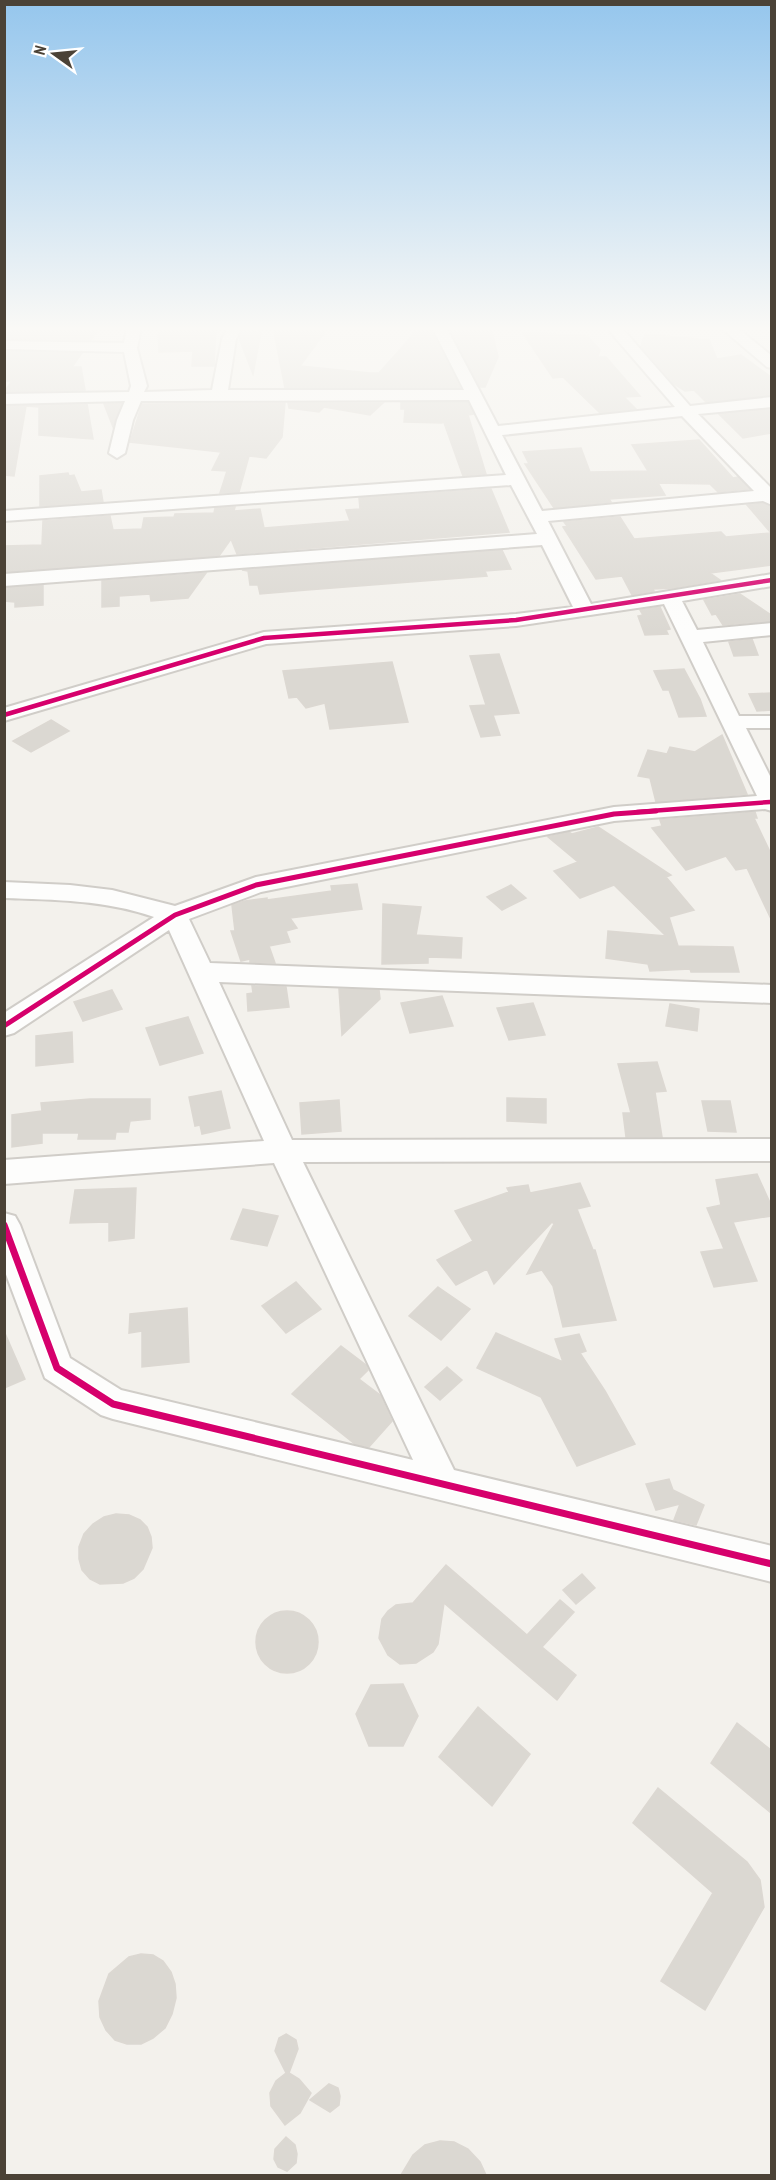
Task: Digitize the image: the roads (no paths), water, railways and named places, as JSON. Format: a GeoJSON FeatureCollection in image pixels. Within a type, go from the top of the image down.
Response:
{"type":"FeatureCollection","features":[{"type":"Feature","properties":{"kind":"street"},"geometry":{"type":"LineString","coordinates":[[117,453],[123,429]]}},
{"type":"Feature","properties":{"kind":"street"},"geometry":{"type":"LineString","coordinates":[[515,429],[492,431],[585,611]]}},
{"type":"Feature","properties":{"kind":"street"},"geometry":{"type":"LineString","coordinates":[[703,429],[770,497]]}},
{"type":"Feature","properties":{"kind":"street"},"geometry":{"type":"LineString","coordinates":[[4,516],[517,479]]}},
{"type":"Feature","properties":{"kind":"street"},"geometry":{"type":"LineString","coordinates":[[537,517],[770,497]]}},
{"type":"Feature","properties":{"kind":"street"},"geometry":{"type":"LineString","coordinates":[[4,580],[548,539]]}},
{"type":"Feature","properties":{"kind":"street"},"geometry":{"type":"LineString","coordinates":[[4,715],[264,638],[516,620],[585,611],[771,580]]}},
{"type":"Feature","properties":{"kind":"street"},"geometry":{"type":"LineString","coordinates":[[4,1026],[175,915],[256,885],[614,814],[771,803],[671,597]]}},
{"type":"Feature","properties":{"kind":"street"},"geometry":{"type":"LineString","coordinates":[[690,636],[771,629]]}},
{"type":"Feature","properties":{"kind":"street"},"geometry":{"type":"LineString","coordinates":[[731,722],[771,722]]}},
{"type":"Feature","properties":{"kind":"street"},"geometry":{"type":"LineString","coordinates":[[4,890],[84,893],[143,903],[175,915],[283,1151],[442,1484]]}},
{"type":"Feature","properties":{"kind":"street"},"geometry":{"type":"LineString","coordinates":[[201,972],[771,994]]}},
{"type":"Feature","properties":{"kind":"street"},"geometry":{"type":"LineString","coordinates":[[4,1172],[283,1151],[771,1150]]}},
{"type":"Feature","properties":{"kind":"street"},"geometry":{"type":"LineString","coordinates":[[4,1225],[57,1368],[113,1404],[771,1564]]}}]}
